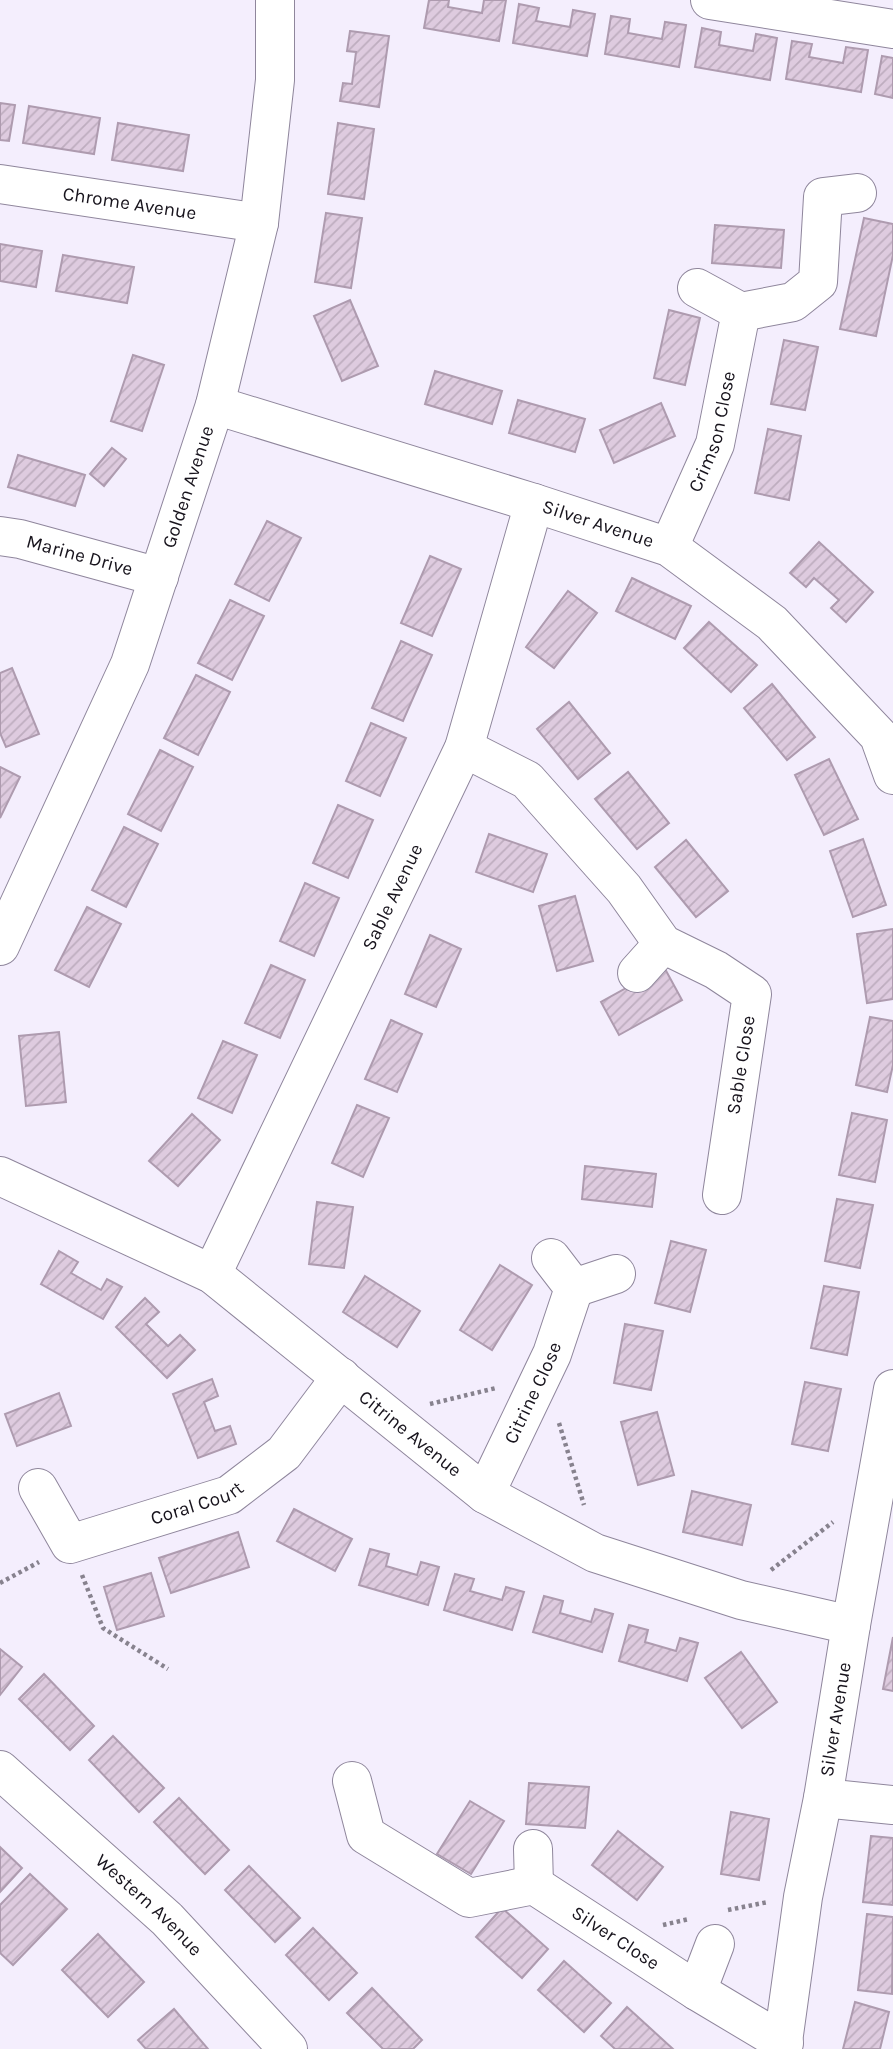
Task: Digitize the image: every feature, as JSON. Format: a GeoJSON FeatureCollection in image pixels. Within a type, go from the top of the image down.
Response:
{"type":"FeatureCollection","features":[{"type":"Feature","properties":{"kind":"street","name":"Golden Avenue"},"geometry":{"type":"LineString","coordinates":[[0,946],[130,664],[215,405],[259,223],[275,80],[275,0]]}},
{"type":"Feature","properties":{"kind":"street"},"geometry":{"type":"LineString","coordinates":[[710,0],[893,29]]}},
{"type":"Feature","properties":{"kind":"street","name":"Chrome Avenue"},"geometry":{"type":"LineString","coordinates":[[0,184],[259,223]]}},
{"type":"Feature","properties":{"kind":"street"},"geometry":{"type":"LineString","coordinates":[[696,288],[741,312],[793,302],[818,282],[823,197],[856,193]]}},
{"type":"Feature","properties":{"kind":"street","name":"Crimson Close"},"geometry":{"type":"LineString","coordinates":[[668,547],[715,444],[741,312]]}},
{"type":"Feature","properties":{"kind":"street","name":"Silver Avenue"},"geometry":{"type":"LineString","coordinates":[[215,405],[668,547],[772,623],[886,731],[893,775]]}},
{"type":"Feature","properties":{"kind":"street","name":"Sable Avenue"},"geometry":{"type":"LineString","coordinates":[[212,1274],[464,748],[534,503]]}},
{"type":"Feature","properties":{"kind":"street","name":"Marine Drive"},"geometry":{"type":"LineString","coordinates":[[0,536],[159,577]]}},
{"type":"Feature","properties":{"kind":"street","name":"Sable Close"},"geometry":{"type":"LineString","coordinates":[[464,748],[527,780],[624,890],[663,944],[716,970],[752,994],[722,1195]]}},
{"type":"Feature","properties":{"kind":"street"},"geometry":{"type":"LineString","coordinates":[[637,972],[663,944]]}},
{"type":"Feature","properties":{"kind":"street","name":"Citrine Avenue"},"geometry":{"type":"LineString","coordinates":[[0,1176],[212,1274],[485,1494],[573,1542],[595,1553],[741,1600],[850,1625]]}},
{"type":"Feature","properties":{"kind":"street"},"geometry":{"type":"LineString","coordinates":[[551,1258],[575,1288],[616,1274]]}},
{"type":"Feature","properties":{"kind":"street","name":"Citrine Close"},"geometry":{"type":"LineString","coordinates":[[485,1494],[552,1354],[575,1288]]}},
{"type":"Feature","properties":{"kind":"street","name":"Coral Court"},"geometry":{"type":"LineString","coordinates":[[70,1544],[229,1495],[284,1452],[341,1377]]}},
{"type":"Feature","properties":{"kind":"street","name":"Silver Avenue"},"geometry":{"type":"LineString","coordinates":[[783,2046],[803,1897],[823,1798],[850,1625],[893,1389]]}},
{"type":"Feature","properties":{"kind":"street"},"geometry":{"type":"LineString","coordinates":[[38,1488],[70,1544]]}},
{"type":"Feature","properties":{"kind":"street","name":"Western Avenue"},"geometry":{"type":"LineString","coordinates":[[0,1770],[167,1919],[288,2049]]}},
{"type":"Feature","properties":{"kind":"street","name":"Silver Close"},"geometry":{"type":"LineString","coordinates":[[352,1781],[366,1835],[469,1898],[533,1867],[697,1991],[783,2046]]}},
{"type":"Feature","properties":{"kind":"street"},"geometry":{"type":"LineString","coordinates":[[823,1798],[893,1805]]}},
{"type":"Feature","properties":{"kind":"street"},"geometry":{"type":"LineString","coordinates":[[697,1991],[715,1944]]}},
{"type":"Feature","properties":{"kind":"path"},"geometry":{"type":"LineString","coordinates":[[402,1427],[419,1407],[539,1381],[551,1395],[588,1517],[573,1542]]}},
{"type":"Feature","properties":{"kind":"path"},"geometry":{"type":"LineString","coordinates":[[741,1600],[761,1578],[846,1511],[871,1514]]}},
{"type":"Feature","properties":{"kind":"path"},"geometry":{"type":"LineString","coordinates":[[0,1583],[70,1544],[103,1628],[169,1669]]}},
{"type":"Feature","properties":{"kind":"building"},"geometry":{"type":"Polygon","coordinates":[[[429,0],[449,0],[448,7],[482,13],[484,0],[506,0],[499,41],[424,28],[429,0]]]}},
{"type":"Feature","properties":{"kind":"building"},"geometry":{"type":"Polygon","coordinates":[[[519,4],[539,8],[536,21],[570,27],[573,10],[595,14],[587,56],[513,43],[519,4]]]}},
{"type":"Feature","properties":{"kind":"building"},"geometry":{"type":"Polygon","coordinates":[[[611,16],[630,19],[628,33],[662,39],[665,22],[686,25],[679,67],[605,54],[611,16]]]}},
{"type":"Feature","properties":{"kind":"building"},"geometry":{"type":"Polygon","coordinates":[[[702,28],[721,32],[719,45],[753,51],[756,34],[777,38],[770,80],[695,67],[702,28]]]}},
{"type":"Feature","properties":{"kind":"building"},"geometry":{"type":"Polygon","coordinates":[[[350,31],[389,36],[379,107],[340,101],[343,83],[352,84],[356,52],[347,51],[350,31]]]}},
{"type":"Feature","properties":{"kind":"building"},"geometry":{"type":"Polygon","coordinates":[[[792,41],[812,44],[809,57],[843,63],[846,47],[868,50],[861,92],[786,79],[792,41]]]}},
{"type":"Feature","properties":{"kind":"building"},"geometry":{"type":"Polygon","coordinates":[[[882,56],[893,58],[893,98],[875,94],[882,56]]]}},
{"type":"Feature","properties":{"kind":"building"},"geometry":{"type":"Polygon","coordinates":[[[0,103],[15,105],[9,141],[0,140],[0,103]]]}},
{"type":"Feature","properties":{"kind":"building"},"geometry":{"type":"Polygon","coordinates":[[[29,106],[100,118],[94,154],[23,143],[29,106]]]}},
{"type":"Feature","properties":{"kind":"building"},"geometry":{"type":"Polygon","coordinates":[[[118,123],[189,135],[183,171],[112,160],[118,123]]]}},
{"type":"Feature","properties":{"kind":"building"},"geometry":{"type":"Polygon","coordinates":[[[338,123],[374,129],[364,199],[328,194],[338,123]]]}},
{"type":"Feature","properties":{"kind":"building"},"geometry":{"type":"Polygon","coordinates":[[[326,213],[362,218],[351,288],[315,282],[326,213]]]}},
{"type":"Feature","properties":{"kind":"building"},"geometry":{"type":"Polygon","coordinates":[[[864,218],[893,224],[893,255],[876,336],[840,329],[864,218]]]}},
{"type":"Feature","properties":{"kind":"building"},"geometry":{"type":"Polygon","coordinates":[[[715,225],[784,230],[781,268],[712,263],[715,225]]]}},
{"type":"Feature","properties":{"kind":"building"},"geometry":{"type":"Polygon","coordinates":[[[0,244],[42,251],[36,287],[0,281],[0,244]]]}},
{"type":"Feature","properties":{"kind":"building"},"geometry":{"type":"Polygon","coordinates":[[[63,255],[134,267],[127,303],[56,291],[63,255]]]}},
{"type":"Feature","properties":{"kind":"building"},"geometry":{"type":"Polygon","coordinates":[[[350,300],[378,366],[342,381],[314,316],[350,300]]]}},
{"type":"Feature","properties":{"kind":"building"},"geometry":{"type":"Polygon","coordinates":[[[669,310],[700,318],[685,385],[654,378],[669,310]]]}},
{"type":"Feature","properties":{"kind":"building"},"geometry":{"type":"Polygon","coordinates":[[[784,340],[818,347],[805,410],[771,404],[784,340]]]}},
{"type":"Feature","properties":{"kind":"building"},"geometry":{"type":"Polygon","coordinates":[[[133,355],[164,365],[142,431],[111,421],[133,355]]]}},
{"type":"Feature","properties":{"kind":"building"},"geometry":{"type":"Polygon","coordinates":[[[435,371],[502,391],[492,424],[425,404],[435,371]]]}},
{"type":"Feature","properties":{"kind":"building"},"geometry":{"type":"Polygon","coordinates":[[[518,400],[585,419],[575,452],[509,433],[518,400]]]}},
{"type":"Feature","properties":{"kind":"building"},"geometry":{"type":"Polygon","coordinates":[[[661,403],[675,436],[614,463],[600,430],[661,403]]]}},
{"type":"Feature","properties":{"kind":"building"},"geometry":{"type":"Polygon","coordinates":[[[768,429],[801,436],[789,500],[755,493],[768,429]]]}},
{"type":"Feature","properties":{"kind":"building"},"geometry":{"type":"Polygon","coordinates":[[[112,448],[126,459],[104,486],[90,474],[112,448]]]}},
{"type":"Feature","properties":{"kind":"building"},"geometry":{"type":"Polygon","coordinates":[[[18,455],[85,475],[75,506],[8,487],[18,455]]]}},
{"type":"Feature","properties":{"kind":"building"},"geometry":{"type":"Polygon","coordinates":[[[267,521],[301,538],[269,601],[235,584],[267,521]]]}},
{"type":"Feature","properties":{"kind":"building"},"geometry":{"type":"Polygon","coordinates":[[[819,542],[873,592],[846,622],[831,608],[839,600],[814,578],[806,587],[790,573],[819,542]]]}},
{"type":"Feature","properties":{"kind":"building"},"geometry":{"type":"Polygon","coordinates":[[[430,556],[461,569],[432,636],[401,623],[430,556]]]}},
{"type":"Feature","properties":{"kind":"building"},"geometry":{"type":"Polygon","coordinates":[[[632,578],[691,606],[675,639],[616,611],[632,578]]]}},
{"type":"Feature","properties":{"kind":"building"},"geometry":{"type":"Polygon","coordinates":[[[568,591],[597,613],[554,668],[526,647],[568,591]]]}},
{"type":"Feature","properties":{"kind":"building"},"geometry":{"type":"Polygon","coordinates":[[[230,600],[264,616],[232,680],[198,663],[230,600]]]}},
{"type":"Feature","properties":{"kind":"building"},"geometry":{"type":"Polygon","coordinates":[[[709,622],[757,665],[731,692],[684,648],[709,622]]]}},
{"type":"Feature","properties":{"kind":"building"},"geometry":{"type":"Polygon","coordinates":[[[401,641],[432,655],[403,721],[372,708],[401,641]]]}},
{"type":"Feature","properties":{"kind":"building"},"geometry":{"type":"Polygon","coordinates":[[[12,668],[39,734],[6,747],[0,733],[0,673],[12,668]]]}},
{"type":"Feature","properties":{"kind":"building"},"geometry":{"type":"Polygon","coordinates":[[[196,675],[230,692],[198,755],[164,738],[196,675]]]}},
{"type":"Feature","properties":{"kind":"building"},"geometry":{"type":"Polygon","coordinates":[[[772,684],[815,737],[787,760],[744,708],[772,684]]]}},
{"type":"Feature","properties":{"kind":"building"},"geometry":{"type":"Polygon","coordinates":[[[569,702],[610,753],[578,779],[537,729],[569,702]]]}},
{"type":"Feature","properties":{"kind":"building"},"geometry":{"type":"Polygon","coordinates":[[[371,723],[406,738],[380,796],[346,781],[371,723]]]}},
{"type":"Feature","properties":{"kind":"building"},"geometry":{"type":"Polygon","coordinates":[[[160,750],[193,767],[161,831],[128,814],[160,750]]]}},
{"type":"Feature","properties":{"kind":"building"},"geometry":{"type":"Polygon","coordinates":[[[829,759],[858,819],[824,835],[795,775],[829,759]]]}},
{"type":"Feature","properties":{"kind":"building"},"geometry":{"type":"Polygon","coordinates":[[[0,767],[20,777],[0,818],[0,767]]]}},
{"type":"Feature","properties":{"kind":"building"},"geometry":{"type":"Polygon","coordinates":[[[628,772],[669,823],[637,849],[595,799],[628,772]]]}},
{"type":"Feature","properties":{"kind":"building"},"geometry":{"type":"Polygon","coordinates":[[[338,805],[373,820],[348,878],[313,863],[338,805]]]}},
{"type":"Feature","properties":{"kind":"building"},"geometry":{"type":"Polygon","coordinates":[[[124,827],[158,844],[126,907],[92,890],[124,827]]]}},
{"type":"Feature","properties":{"kind":"building"},"geometry":{"type":"Polygon","coordinates":[[[489,834],[547,854],[533,892],[476,872],[489,834]]]}},
{"type":"Feature","properties":{"kind":"building"},"geometry":{"type":"Polygon","coordinates":[[[863,839],[886,905],[853,917],[830,851],[863,839]]]}},
{"type":"Feature","properties":{"kind":"building"},"geometry":{"type":"Polygon","coordinates":[[[686,840],[728,891],[696,917],[655,867],[686,840]]]}},
{"type":"Feature","properties":{"kind":"building"},"geometry":{"type":"Polygon","coordinates":[[[305,883],[339,898],[314,956],[280,941],[305,883]]]}},
{"type":"Feature","properties":{"kind":"building"},"geometry":{"type":"Polygon","coordinates":[[[575,896],[593,961],[557,971],[539,906],[575,896]]]}},
{"type":"Feature","properties":{"kind":"building"},"geometry":{"type":"Polygon","coordinates":[[[87,907],[121,924],[89,987],[55,970],[87,907]]]}},
{"type":"Feature","properties":{"kind":"building"},"geometry":{"type":"Polygon","coordinates":[[[893,929],[893,999],[867,1003],[857,934],[893,929]]]}},
{"type":"Feature","properties":{"kind":"building"},"geometry":{"type":"Polygon","coordinates":[[[430,935],[461,949],[436,1007],[405,994],[430,935]]]}},
{"type":"Feature","properties":{"kind":"building"},"geometry":{"type":"Polygon","coordinates":[[[271,965],[305,980],[280,1038],[245,1023],[271,965]]]}},
{"type":"Feature","properties":{"kind":"building"},"geometry":{"type":"Polygon","coordinates":[[[664,967],[682,1000],[619,1035],[601,1002],[664,967]]]}},
{"type":"Feature","properties":{"kind":"building"},"geometry":{"type":"Polygon","coordinates":[[[870,1017],[893,1021],[893,1065],[887,1092],[856,1085],[870,1017]]]}},
{"type":"Feature","properties":{"kind":"building"},"geometry":{"type":"Polygon","coordinates":[[[391,1020],[422,1034],[397,1092],[365,1079],[391,1020]]]}},
{"type":"Feature","properties":{"kind":"building"},"geometry":{"type":"Polygon","coordinates":[[[59,1032],[66,1102],[26,1106],[19,1036],[59,1032]]]}},
{"type":"Feature","properties":{"kind":"building"},"geometry":{"type":"Polygon","coordinates":[[[223,1041],[257,1055],[232,1113],[198,1098],[223,1041]]]}},
{"type":"Feature","properties":{"kind":"building"},"geometry":{"type":"Polygon","coordinates":[[[357,1105],[389,1118],[363,1177],[332,1163],[357,1105]]]}},
{"type":"Feature","properties":{"kind":"building"},"geometry":{"type":"Polygon","coordinates":[[[852,1113],[887,1120],[875,1182],[839,1175],[852,1113]]]}},
{"type":"Feature","properties":{"kind":"building"},"geometry":{"type":"Polygon","coordinates":[[[192,1114],[220,1140],[178,1186],[149,1161],[192,1114]]]}},
{"type":"Feature","properties":{"kind":"building"},"geometry":{"type":"Polygon","coordinates":[[[585,1166],[656,1174],[652,1207],[582,1199],[585,1166]]]}},
{"type":"Feature","properties":{"kind":"building"},"geometry":{"type":"Polygon","coordinates":[[[837,1199],[873,1205],[860,1268],[825,1261],[837,1199]]]}},
{"type":"Feature","properties":{"kind":"building"},"geometry":{"type":"Polygon","coordinates":[[[317,1202],[353,1207],[344,1268],[309,1264],[317,1202]]]}},
{"type":"Feature","properties":{"kind":"building"},"geometry":{"type":"Polygon","coordinates":[[[671,1241],[706,1250],[690,1312],[655,1303],[671,1241]]]}},
{"type":"Feature","properties":{"kind":"building"},"geometry":{"type":"Polygon","coordinates":[[[59,1251],[78,1262],[71,1273],[101,1290],[107,1279],[122,1287],[103,1319],[41,1284],[59,1251]]]}},
{"type":"Feature","properties":{"kind":"building"},"geometry":{"type":"Polygon","coordinates":[[[500,1265],[532,1285],[492,1350],[460,1330],[500,1265]]]}},
{"type":"Feature","properties":{"kind":"building"},"geometry":{"type":"Polygon","coordinates":[[[365,1276],[420,1311],[397,1347],[343,1312],[365,1276]]]}},
{"type":"Feature","properties":{"kind":"building"},"geometry":{"type":"Polygon","coordinates":[[[824,1286],[859,1292],[847,1355],[811,1348],[824,1286]]]}},
{"type":"Feature","properties":{"kind":"building"},"geometry":{"type":"Polygon","coordinates":[[[145,1298],[159,1312],[146,1324],[168,1346],[180,1335],[195,1350],[167,1378],[116,1327],[145,1298]]]}},
{"type":"Feature","properties":{"kind":"building"},"geometry":{"type":"Polygon","coordinates":[[[625,1324],[663,1331],[651,1390],[614,1383],[625,1324]]]}},
{"type":"Feature","properties":{"kind":"building"},"geometry":{"type":"Polygon","coordinates":[[[212,1379],[218,1396],[204,1402],[215,1431],[230,1426],[236,1444],[198,1458],[173,1394],[212,1379]]]}},
{"type":"Feature","properties":{"kind":"building"},"geometry":{"type":"Polygon","coordinates":[[[805,1382],[841,1389],[828,1451],[792,1444],[805,1382]]]}},
{"type":"Feature","properties":{"kind":"building"},"geometry":{"type":"Polygon","coordinates":[[[59,1393],[71,1426],[17,1446],[5,1414],[59,1393]]]}},
{"type":"Feature","properties":{"kind":"building"},"geometry":{"type":"Polygon","coordinates":[[[657,1412],[674,1475],[638,1485],[621,1422],[657,1412]]]}},
{"type":"Feature","properties":{"kind":"building"},"geometry":{"type":"Polygon","coordinates":[[[692,1491],[751,1505],[742,1545],[683,1532],[692,1491]]]}},
{"type":"Feature","properties":{"kind":"building"},"geometry":{"type":"Polygon","coordinates":[[[294,1509],[352,1539],[335,1571],[277,1541],[294,1509]]]}},
{"type":"Feature","properties":{"kind":"building"},"geometry":{"type":"Polygon","coordinates":[[[238,1532],[249,1567],[171,1593],[159,1558],[238,1532]]]}},
{"type":"Feature","properties":{"kind":"building"},"geometry":{"type":"Polygon","coordinates":[[[370,1549],[389,1554],[386,1566],[417,1575],[421,1562],[439,1567],[428,1605],[359,1585],[370,1549]]]}},
{"type":"Feature","properties":{"kind":"building"},"geometry":{"type":"Polygon","coordinates":[[[151,1573],[164,1616],[117,1630],[104,1587],[151,1573]]]}},
{"type":"Feature","properties":{"kind":"building"},"geometry":{"type":"Polygon","coordinates":[[[455,1574],[474,1579],[470,1591],[502,1600],[506,1587],[524,1592],[512,1630],[444,1610],[455,1574]]]}},
{"type":"Feature","properties":{"kind":"building"},"geometry":{"type":"Polygon","coordinates":[[[544,1596],[563,1601],[560,1613],[591,1622],[595,1609],[613,1614],[602,1652],[533,1632],[544,1596]]]}},
{"type":"Feature","properties":{"kind":"building"},"geometry":{"type":"Polygon","coordinates":[[[629,1625],[648,1630],[645,1642],[676,1651],[680,1638],[698,1643],[687,1681],[619,1661],[629,1625]]]}},
{"type":"Feature","properties":{"kind":"building"},"geometry":{"type":"Polygon","coordinates":[[[893,1637],[893,1691],[883,1689],[893,1637]]]}},
{"type":"Feature","properties":{"kind":"building"},"geometry":{"type":"Polygon","coordinates":[[[0,1649],[22,1667],[0,1695],[0,1649]]]}},
{"type":"Feature","properties":{"kind":"building"},"geometry":{"type":"Polygon","coordinates":[[[741,1652],[777,1702],[742,1728],[705,1678],[741,1652]]]}},
{"type":"Feature","properties":{"kind":"building"},"geometry":{"type":"Polygon","coordinates":[[[44,1674],[94,1726],[70,1750],[19,1699],[44,1674]]]}},
{"type":"Feature","properties":{"kind":"building"},"geometry":{"type":"Polygon","coordinates":[[[113,1736],[164,1788],[139,1812],[89,1760],[113,1736]]]}},
{"type":"Feature","properties":{"kind":"building"},"geometry":{"type":"Polygon","coordinates":[[[529,1783],[589,1787],[585,1828],[526,1824],[529,1783]]]}},
{"type":"Feature","properties":{"kind":"building"},"geometry":{"type":"Polygon","coordinates":[[[179,1798],[229,1850],[205,1874],[154,1822],[179,1798]]]}},
{"type":"Feature","properties":{"kind":"building"},"geometry":{"type":"Polygon","coordinates":[[[470,1801],[504,1821],[471,1874],[437,1854],[470,1801]]]}},
{"type":"Feature","properties":{"kind":"building"},"geometry":{"type":"Polygon","coordinates":[[[731,1812],[769,1819],[759,1880],[721,1874],[731,1812]]]}},
{"type":"Feature","properties":{"kind":"building"},"geometry":{"type":"Polygon","coordinates":[[[618,1831],[663,1867],[637,1900],[592,1865],[618,1831]]]}},
{"type":"Feature","properties":{"kind":"building"},"geometry":{"type":"Polygon","coordinates":[[[871,1836],[893,1838],[893,1905],[863,1902],[871,1836]]]}},
{"type":"Feature","properties":{"kind":"building"},"geometry":{"type":"Polygon","coordinates":[[[0,1847],[22,1868],[0,1892],[0,1847]]]}},
{"type":"Feature","properties":{"kind":"building"},"geometry":{"type":"Polygon","coordinates":[[[249,1866],[300,1918],[275,1942],[225,1890],[249,1866]]]}},
{"type":"Feature","properties":{"kind":"building"},"geometry":{"type":"Polygon","coordinates":[[[30,1874],[67,1909],[13,1965],[0,1953],[0,1905],[30,1874]]]}},
{"type":"Feature","properties":{"kind":"building"},"geometry":{"type":"Polygon","coordinates":[[[502,1908],[548,1949],[522,1978],[476,1937],[502,1908]]]}},
{"type":"Feature","properties":{"kind":"building"},"geometry":{"type":"Polygon","coordinates":[[[867,1914],[893,1917],[892,1994],[858,1990],[867,1914]]]}},
{"type":"Feature","properties":{"kind":"building"},"geometry":{"type":"Polygon","coordinates":[[[313,1928],[357,1973],[329,2000],[286,1955],[313,1928]]]}},
{"type":"Feature","properties":{"kind":"building"},"geometry":{"type":"Polygon","coordinates":[[[98,1934],[144,1982],[108,2017],[62,1970],[98,1934]]]}},
{"type":"Feature","properties":{"kind":"building"},"geometry":{"type":"Polygon","coordinates":[[[564,1961],[611,2003],[584,2032],[538,1990],[564,1961]]]}},
{"type":"Feature","properties":{"kind":"building"},"geometry":{"type":"Polygon","coordinates":[[[372,1988],[422,2040],[413,2049],[383,2049],[347,2013],[372,1988]]]}},
{"type":"Feature","properties":{"kind":"building"},"geometry":{"type":"Polygon","coordinates":[[[855,2002],[889,2012],[880,2049],[843,2049],[855,2002]]]}},
{"type":"Feature","properties":{"kind":"building"},"geometry":{"type":"Polygon","coordinates":[[[627,2007],[673,2049],[615,2049],[601,2036],[627,2007]]]}},
{"type":"Feature","properties":{"kind":"building"},"geometry":{"type":"Polygon","coordinates":[[[174,2009],[208,2049],[146,2049],[138,2040],[174,2009]]]}}]}
